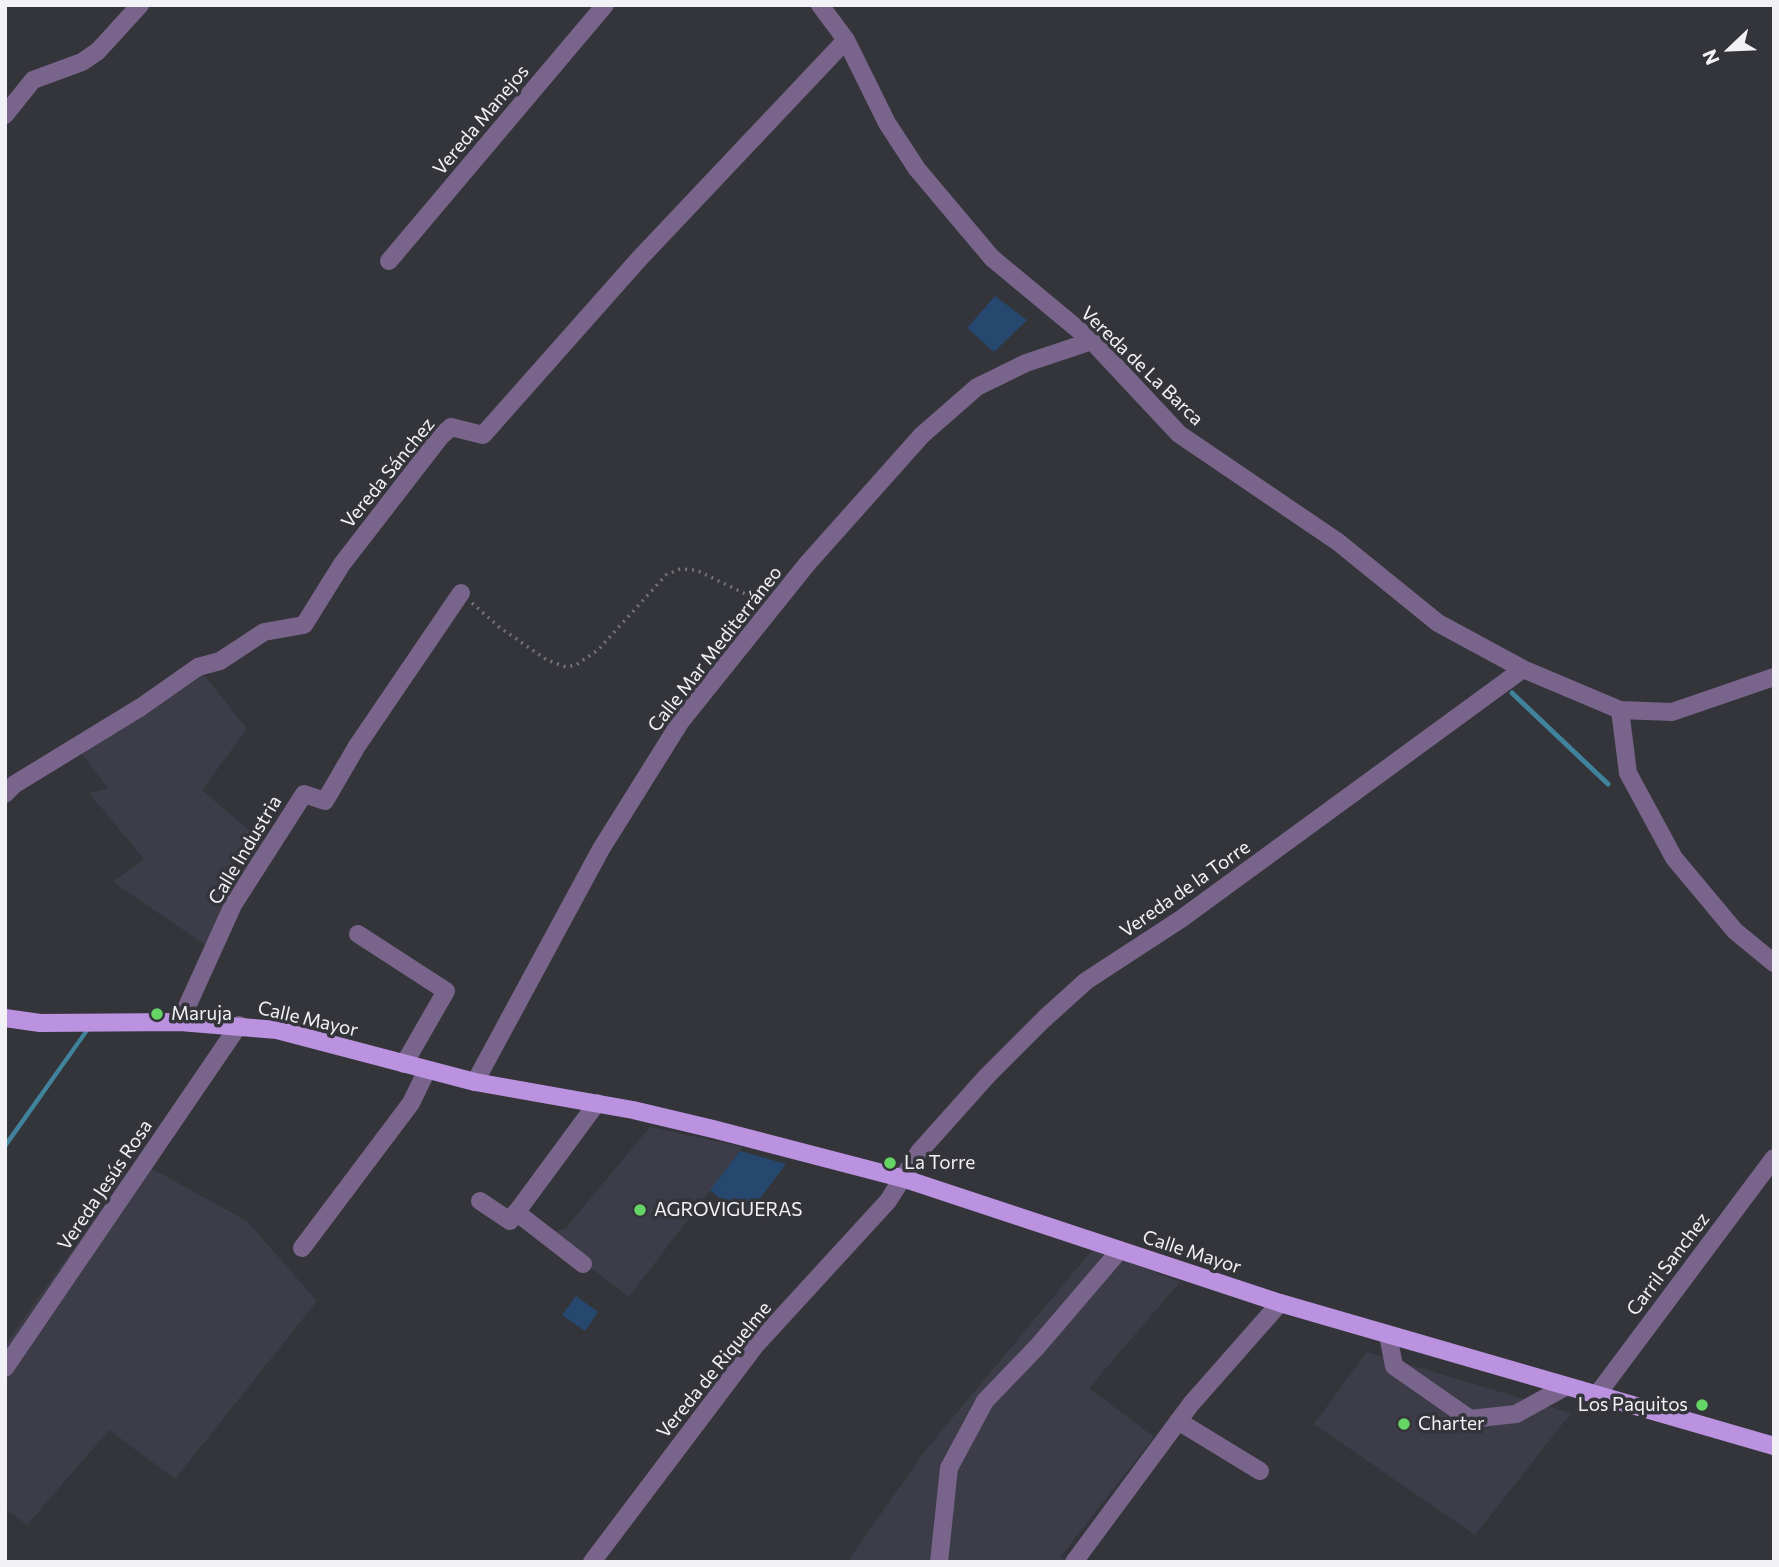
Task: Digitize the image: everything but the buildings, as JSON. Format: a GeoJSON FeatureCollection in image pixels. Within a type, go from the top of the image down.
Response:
{"type":"FeatureCollection","features":[{"type":"Feature","properties":{"kind":"main road","name":"Calle Mayor"},"geometry":{"type":"LineString","coordinates":[[5,1017],[50,1024],[180,1022],[277,1030],[475,1082],[597,1103],[713,1129],[905,1179],[1280,1303],[1774,1446]]}},
{"type":"Feature","properties":{"kind":"street"},"geometry":{"type":"LineString","coordinates":[[5,115],[33,80],[82,62],[98,51],[141,5]]}},
{"type":"Feature","properties":{"kind":"street","name":"Vereda Manejos"},"geometry":{"type":"LineString","coordinates":[[388,261],[605,5]]}},
{"type":"Feature","properties":{"kind":"street","name":"Vereda de La Barca"},"geometry":{"type":"LineString","coordinates":[[820,5],[846,40],[887,123],[917,169],[992,258],[1092,341],[1179,434],[1338,542],[1438,623],[1522,668],[1620,710]]}},
{"type":"Feature","properties":{"kind":"street","name":"Vereda Sánchez"},"geometry":{"type":"LineString","coordinates":[[5,794],[15,784],[141,707],[198,667],[220,661],[264,632],[304,625],[342,564],[441,436],[451,427],[483,435],[639,259],[846,40]]}},
{"type":"Feature","properties":{"kind":"street","name":"Calle Mar Mediterráneo"},"geometry":{"type":"LineString","coordinates":[[475,1082],[601,849],[681,721],[772,608],[922,435],[977,387],[1026,363],[1092,341]]}},
{"type":"Feature","properties":{"kind":"street","name":"Calle Industria"},"geometry":{"type":"LineString","coordinates":[[180,1022],[233,905],[304,794],[325,801],[357,746],[461,593]]}},
{"type":"Feature","properties":{"kind":"street","name":"Vereda de la Torre"},"geometry":{"type":"LineString","coordinates":[[905,1179],[919,1152],[986,1076],[1086,981],[1192,911],[1522,668]]}},
{"type":"Feature","properties":{"kind":"street"},"geometry":{"type":"LineString","coordinates":[[1774,677],[1672,712],[1620,710],[1628,773],[1674,858],[1735,931],[1774,963]]}},
{"type":"Feature","properties":{"kind":"street"},"geometry":{"type":"LineString","coordinates":[[358,934],[446,991],[404,1064]]}},
{"type":"Feature","properties":{"kind":"street","name":"Vereda Jesús Rosa"},"geometry":{"type":"LineString","coordinates":[[5,1368],[239,1026]]}},
{"type":"Feature","properties":{"kind":"street"},"geometry":{"type":"LineString","coordinates":[[302,1248],[398,1122],[427,1070]]}},
{"type":"Feature","properties":{"kind":"street"},"geometry":{"type":"LineString","coordinates":[[480,1201],[510,1221],[597,1103]]}},
{"type":"Feature","properties":{"kind":"street","name":"Carril Sanchez"},"geometry":{"type":"LineString","coordinates":[[1596,1396],[1774,1158]]}},
{"type":"Feature","properties":{"kind":"street","name":"Vereda de Riquelme"},"geometry":{"type":"LineString","coordinates":[[592,1562],[755,1346],[888,1202],[905,1179]]}},
{"type":"Feature","properties":{"kind":"street"},"geometry":{"type":"LineString","coordinates":[[516,1212],[583,1264]]}},
{"type":"Feature","properties":{"kind":"street"},"geometry":{"type":"LineString","coordinates":[[939,1562],[949,1468],[985,1401],[1037,1348],[1120,1251]]}},
{"type":"Feature","properties":{"kind":"street"},"geometry":{"type":"LineString","coordinates":[[1074,1562],[1178,1421],[1280,1303]]}},
{"type":"Feature","properties":{"kind":"street"},"geometry":{"type":"LineString","coordinates":[[1388,1335],[1394,1366],[1470,1419],[1516,1414],[1565,1387]]}},
{"type":"Feature","properties":{"kind":"street"},"geometry":{"type":"LineString","coordinates":[[1178,1421],[1259,1471]]}},
{"type":"Feature","properties":{"kind":"path"},"geometry":{"type":"LineString","coordinates":[[461,593],[499,627],[547,660],[566,667],[576,665],[598,650],[666,575],[680,569],[696,570],[772,608]]}},
{"type":"Feature","properties":{"kind":"shaded area"},"geometry":{"type":"Polygon","coordinates":[[[198,667],[247,729],[202,790],[272,850],[217,953],[113,882],[144,859],[89,793],[108,788],[75,746],[198,667]]]}},
{"type":"Feature","properties":{"kind":"shaded area"},"geometry":{"type":"Polygon","coordinates":[[[650,1127],[743,1147],[629,1297],[545,1233],[565,1229],[650,1127]]]}},
{"type":"Feature","properties":{"kind":"shaded area"},"geometry":{"type":"Polygon","coordinates":[[[136,1160],[247,1221],[317,1301],[175,1479],[109,1430],[27,1525],[5,1508],[5,1345],[136,1160]]]}},
{"type":"Feature","properties":{"kind":"shaded area"},"geometry":{"type":"Polygon","coordinates":[[[1093,1249],[1180,1282],[1089,1388],[1154,1437],[1061,1556],[1068,1562],[847,1562],[925,1451],[1093,1249]]]}},
{"type":"Feature","properties":{"kind":"shaded area"},"geometry":{"type":"Polygon","coordinates":[[[1367,1352],[1571,1413],[1475,1535],[1314,1424],[1367,1352]]]}},
{"type":"Feature","properties":{"kind":"water"},"geometry":{"type":"Polygon","coordinates":[[[84,1031],[89,1031],[5,1150],[5,1142],[84,1031]]]}},
{"type":"Feature","properties":{"kind":"waterway"},"geometry":{"type":"LineString","coordinates":[[1512,693],[1608,784]]}},
{"type":"Feature","properties":{"kind":"place","name":"Maruja"},"geometry":{"type":"Point","coordinates":[157,1014]}},
{"type":"Feature","properties":{"kind":"place","name":"La Torre"},"geometry":{"type":"Point","coordinates":[890,1163]}},
{"type":"Feature","properties":{"kind":"place","name":"AGROVIGUERAS"},"geometry":{"type":"Point","coordinates":[640,1210]}},
{"type":"Feature","properties":{"kind":"place","name":"Los Paquitos"},"geometry":{"type":"Point","coordinates":[1702,1405]}},
{"type":"Feature","properties":{"kind":"place","name":"Charter"},"geometry":{"type":"Point","coordinates":[1404,1424]}}]}
